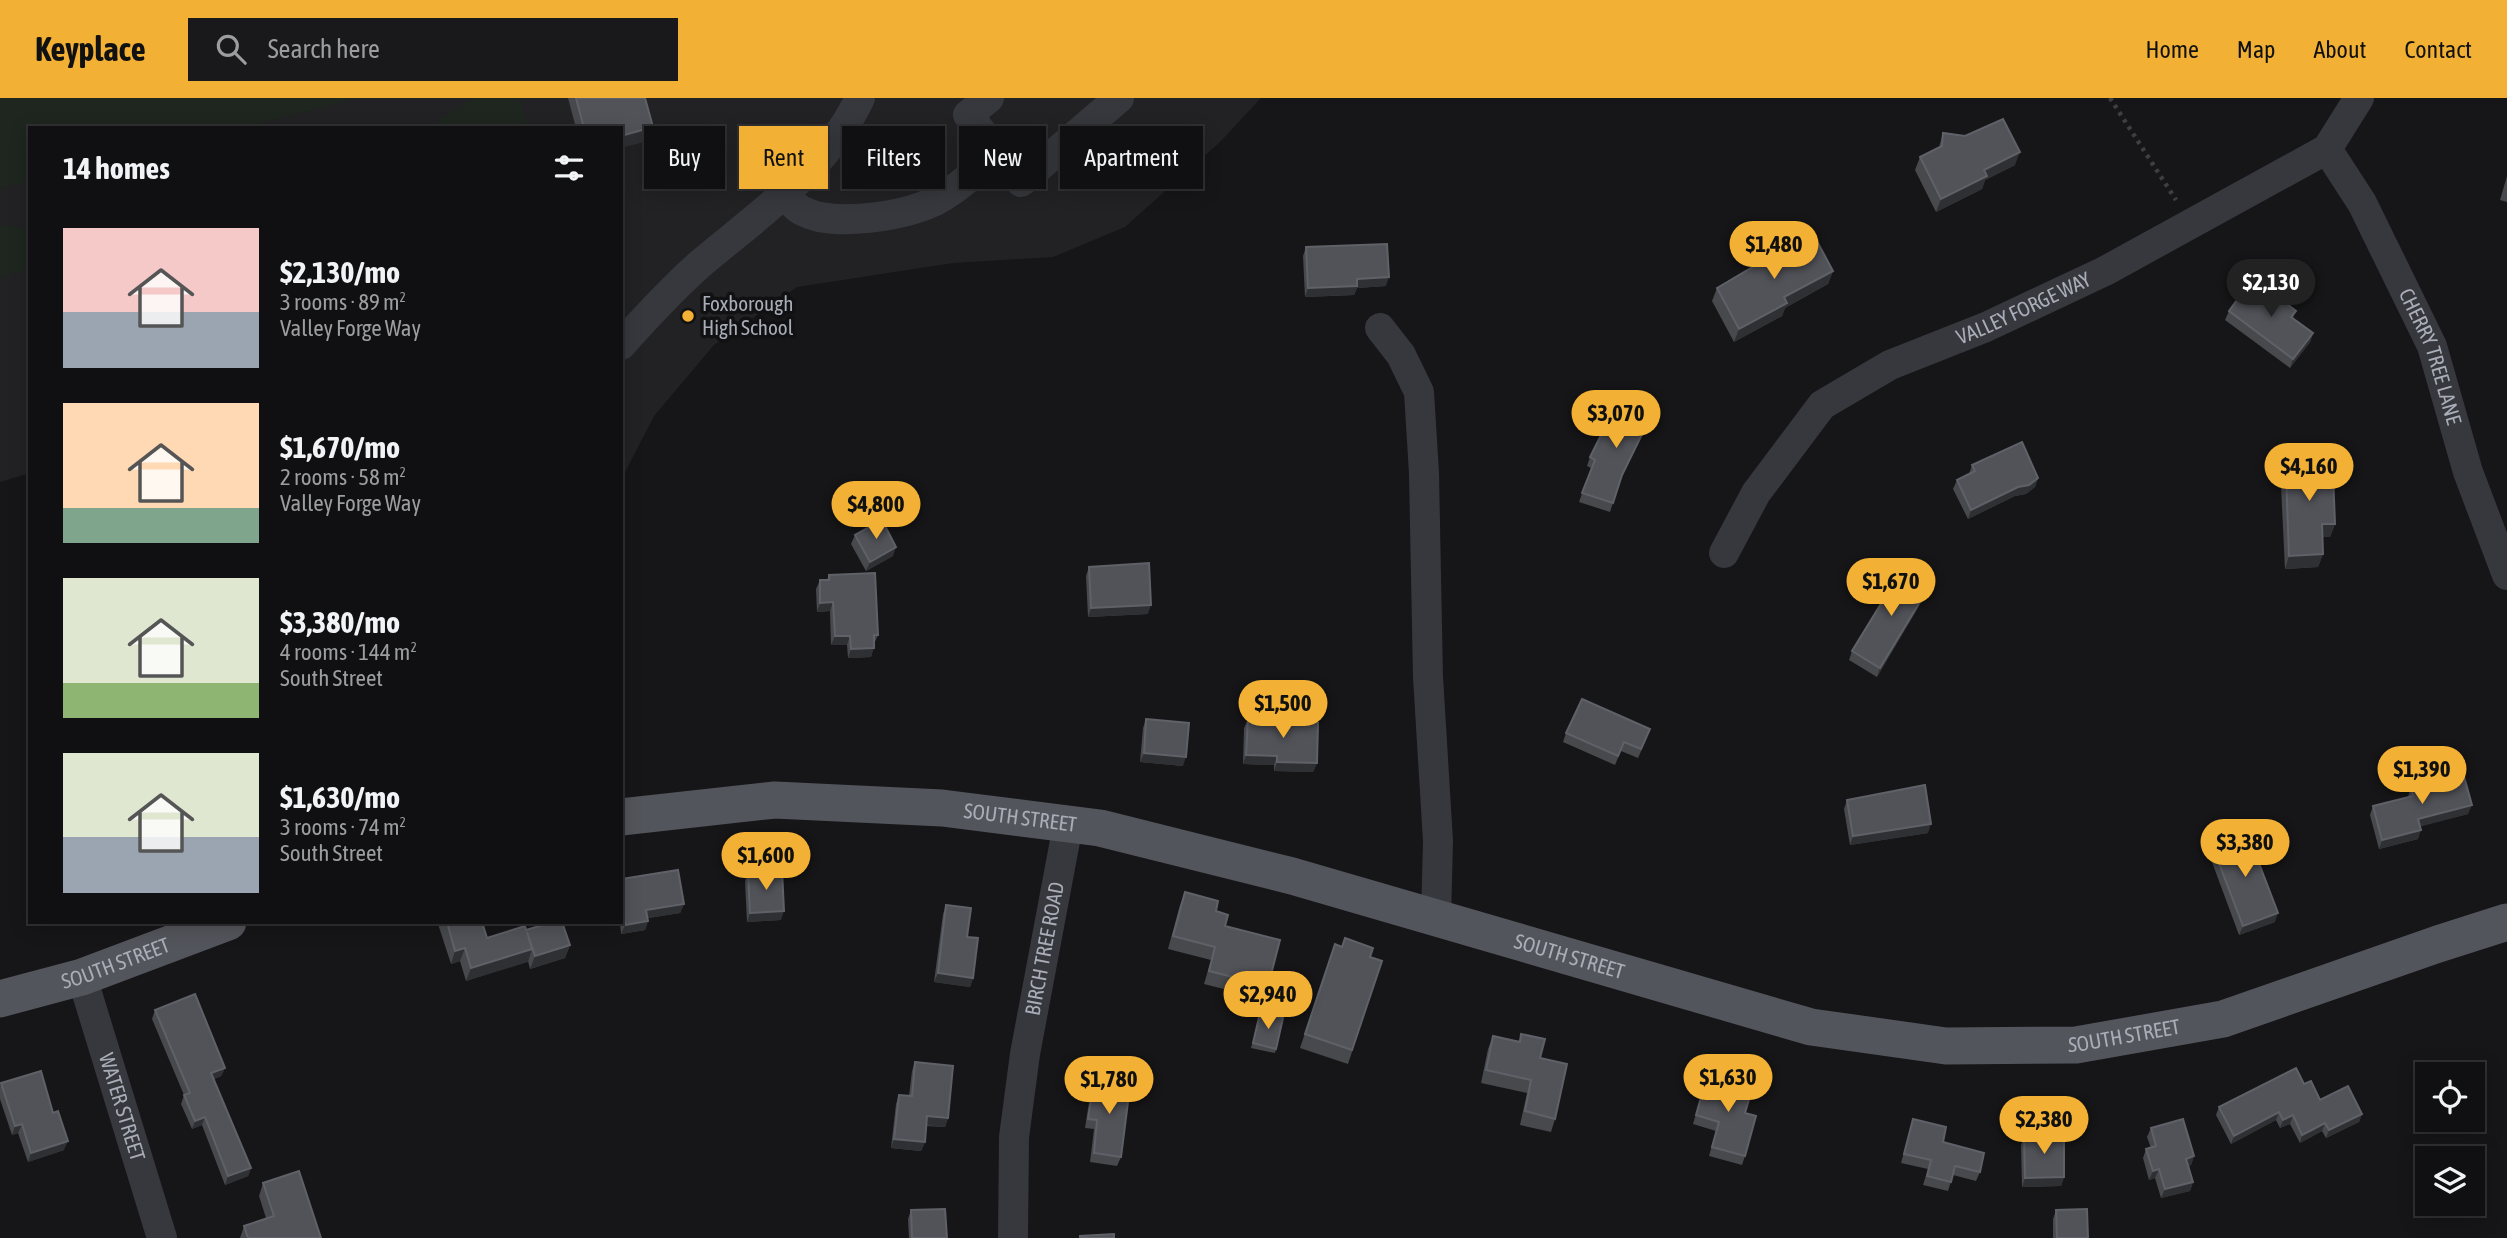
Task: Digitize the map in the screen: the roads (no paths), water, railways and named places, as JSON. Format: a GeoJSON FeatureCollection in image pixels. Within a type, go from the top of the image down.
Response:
{"type":"FeatureCollection","features":[{"type":"Feature","properties":{"kind":"main road","name":"SOUTH STREET"},"geometry":{"type":"LineString","coordinates":[[623,817],[775,800],[942,808],[1100,828],[1279,872],[1811,1027],[1946,1046],[2076,1045],[2223,1019],[2507,922]]}},
{"type":"Feature","properties":{"kind":"main road","name":"SOUTH STREET"},"geometry":{"type":"LineString","coordinates":[[0,999],[82,976],[224,924]]}},
{"type":"Feature","properties":{"kind":"street"},"geometry":{"type":"LineString","coordinates":[[623,343],[691,272],[785,194],[824,155],[849,120],[860,98]]}},
{"type":"Feature","properties":{"kind":"street"},"geometry":{"type":"LineString","coordinates":[[977,126],[968,115],[989,98]]}},
{"type":"Feature","properties":{"kind":"street"},"geometry":{"type":"LineString","coordinates":[[1046,161],[1119,98]]}},
{"type":"Feature","properties":{"kind":"street","name":"VALLEY FORGE WAY"},"geometry":{"type":"LineString","coordinates":[[1724,553],[1756,494],[1822,405],[1890,365],[1986,327],[2105,271],[2327,149],[2359,98]]}},
{"type":"Feature","properties":{"kind":"street","name":"CHERRY TREE LANE"},"geometry":{"type":"LineString","coordinates":[[2327,149],[2362,203],[2431,346],[2468,472],[2507,575]]}},
{"type":"Feature","properties":{"kind":"street"},"geometry":{"type":"LineString","coordinates":[[785,194],[802,212],[818,216],[865,218],[895,214],[933,201],[959,184]]}},
{"type":"Feature","properties":{"kind":"street"},"geometry":{"type":"LineString","coordinates":[[1380,328],[1401,355],[1419,392],[1424,473],[1428,677],[1438,841],[1436,918]]}},
{"type":"Feature","properties":{"kind":"street","name":"BIRCH TREE ROAD"},"geometry":{"type":"LineString","coordinates":[[1013,1238],[1014,1137],[1023,1068],[1068,825]]}},
{"type":"Feature","properties":{"kind":"street","name":"WATER STREET"},"geometry":{"type":"LineString","coordinates":[[82,976],[162,1238]]}},
{"type":"Feature","properties":{"kind":"place","name":"Foxborough High School"},"geometry":{"type":"Point","coordinates":[688,316]}}]}
